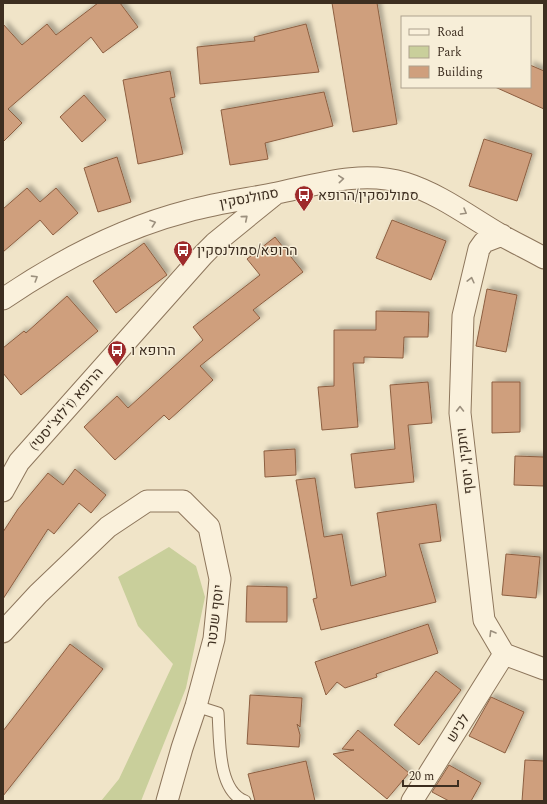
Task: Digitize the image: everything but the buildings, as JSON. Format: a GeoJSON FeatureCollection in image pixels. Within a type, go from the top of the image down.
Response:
{"type":"FeatureCollection","features":[{"type":"Feature","properties":{"kind":"street","name":"סמולנסקין"},"geometry":{"type":"LineString","coordinates":[[3,300],[36,277],[89,248],[143,226],[187,211],[340,179],[373,178],[404,183],[434,195],[544,258]]}},
{"type":"Feature","properties":{"kind":"street","name":"הרופא (ז'לוצ'יסטי)"},"geometry":{"type":"LineString","coordinates":[[3,491],[19,462],[215,243],[276,193]]}},
{"type":"Feature","properties":{"kind":"street","name":"הרופא (ז'לוצ'יסטי)"},"geometry":{"type":"LineString","coordinates":[[211,206],[217,213],[222,229],[215,243]]}},
{"type":"Feature","properties":{"kind":"street","name":"ויתקין, יוסף"},"geometry":{"type":"LineString","coordinates":[[502,235],[484,242],[479,249],[466,301],[463,316],[460,413],[484,620],[504,654]]}},
{"type":"Feature","properties":{"kind":"street","name":"יוסף שכטר"},"geometry":{"type":"LineString","coordinates":[[3,632],[38,594],[108,527],[147,501],[183,501],[209,526],[220,579],[214,639],[196,706],[167,801]]}},
{"type":"Feature","properties":{"kind":"street"},"geometry":{"type":"LineString","coordinates":[[504,654],[544,669]]}},
{"type":"Feature","properties":{"kind":"street","name":"לכיש"},"geometry":{"type":"LineString","coordinates":[[412,801],[504,654]]}},
{"type":"Feature","properties":{"kind":"lane"},"geometry":{"type":"LineString","coordinates":[[196,706],[218,713],[224,776],[235,795],[245,801]]}},
{"type":"Feature","properties":{"kind":"green space"},"geometry":{"type":"Polygon","coordinates":[[[169,547],[196,566],[205,597],[186,688],[141,801],[101,801],[119,779],[173,664],[138,626],[118,577],[169,547]]]}},
{"type":"Feature","properties":{"kind":"place","name":"סמולנסקין/הרופא"},"geometry":{"type":"Point","coordinates":[304,212]}},
{"type":"Feature","properties":{"kind":"place","name":"הרופא/סמולנסקין"},"geometry":{"type":"Point","coordinates":[183,267]}},
{"type":"Feature","properties":{"kind":"place","name":"הרופא ו"},"geometry":{"type":"Point","coordinates":[117,367]}}]}
